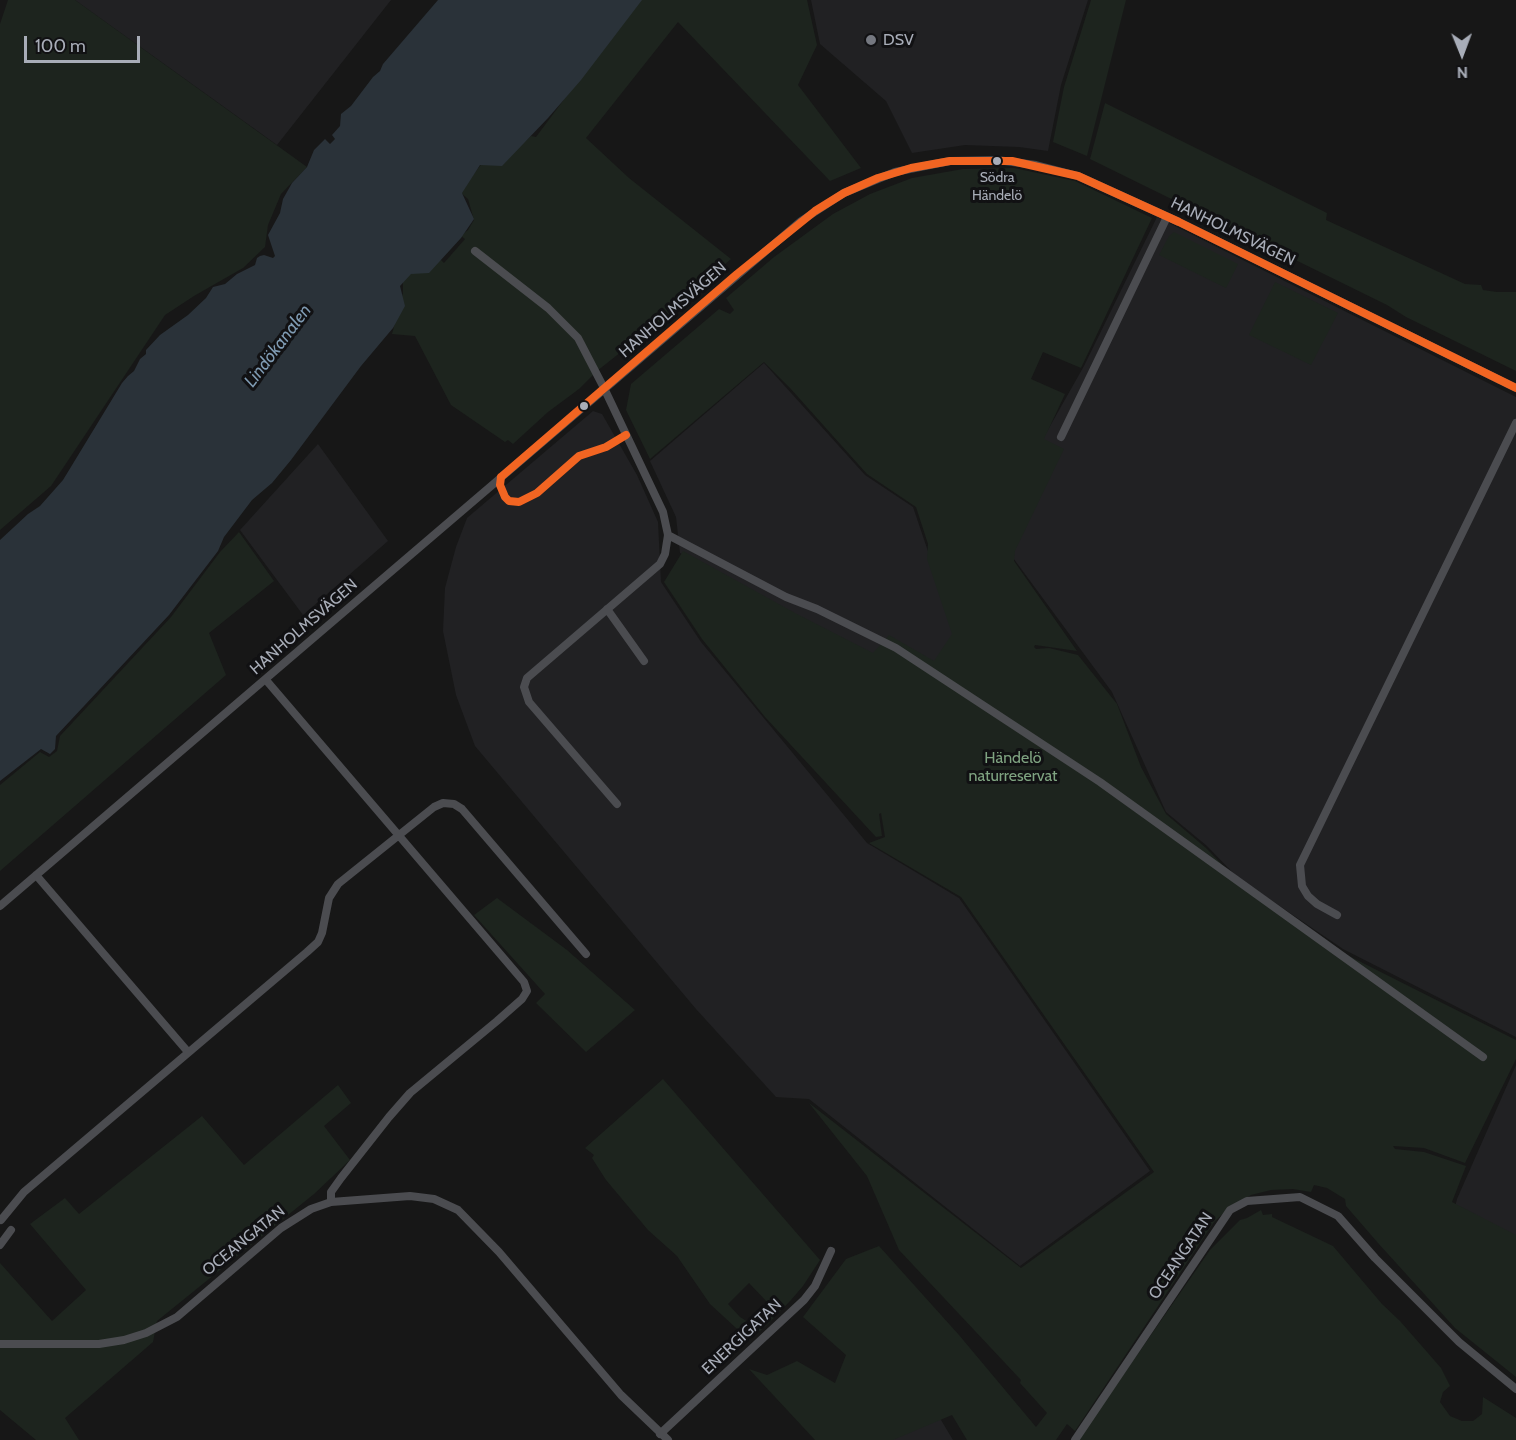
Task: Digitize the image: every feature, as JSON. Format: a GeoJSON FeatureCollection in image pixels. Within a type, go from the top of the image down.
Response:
{"type":"FeatureCollection","features":[{"type":"Feature","properties":{"kind":"street","name":"HANHOLMSVÄGEN"},"geometry":{"type":"LineString","coordinates":[[0,906],[801,221],[844,193],[895,172],[951,161],[997,160],[1036,165],[1078,176],[1167,217],[1516,388]]}},
{"type":"Feature","properties":{"kind":"street"},"geometry":{"type":"LineString","coordinates":[[1061,437],[1167,217]]}},
{"type":"Feature","properties":{"kind":"street"},"geometry":{"type":"LineString","coordinates":[[475,251],[548,308],[578,338],[663,512],[668,535],[665,554],[660,564],[527,678],[524,687],[529,702],[617,804]]}},
{"type":"Feature","properties":{"kind":"street"},"geometry":{"type":"LineString","coordinates":[[1337,915],[1308,896],[1302,886],[1300,865],[1516,423]]}},
{"type":"Feature","properties":{"kind":"street"},"geometry":{"type":"LineString","coordinates":[[668,535],[786,597],[817,609],[896,648],[1100,782],[1484,1057]]}},
{"type":"Feature","properties":{"kind":"street"},"geometry":{"type":"LineString","coordinates":[[608,609],[644,661]]}},
{"type":"Feature","properties":{"kind":"street"},"geometry":{"type":"LineString","coordinates":[[266,680],[524,982],[527,991],[522,999],[505,1014],[410,1093],[341,1178],[331,1192],[331,1203]]}},
{"type":"Feature","properties":{"kind":"street"},"geometry":{"type":"LineString","coordinates":[[1,1220],[24,1192],[318,942],[329,898],[338,884],[434,807],[443,803],[454,804],[462,809],[586,954]]}},
{"type":"Feature","properties":{"kind":"street"},"geometry":{"type":"LineString","coordinates":[[36,875],[188,1052]]}},
{"type":"Feature","properties":{"kind":"street","name":"OCEANGATAN"},"geometry":{"type":"LineString","coordinates":[[0,1344],[99,1344],[124,1340],[146,1333],[177,1317],[295,1217],[311,1209],[331,1203],[410,1196],[434,1199],[458,1210],[499,1252],[621,1395],[664,1437]]}},
{"type":"Feature","properties":{"kind":"street","name":"OCEANGATAN"},"geometry":{"type":"LineString","coordinates":[[1074,1440],[1230,1210],[1247,1201],[1300,1197],[1338,1216],[1375,1258],[1459,1342],[1516,1389]]}},
{"type":"Feature","properties":{"kind":"street"},"geometry":{"type":"LineString","coordinates":[[0,1245],[11,1230]]}},
{"type":"Feature","properties":{"kind":"street","name":"ENERGIGATAN"},"geometry":{"type":"LineString","coordinates":[[664,1437],[804,1300],[815,1286],[831,1251]]}},
{"type":"Feature","properties":{"kind":"shaded area"},"geometry":{"type":"Polygon","coordinates":[[[75,0],[391,0],[277,145],[75,0]]]}},
{"type":"Feature","properties":{"kind":"shaded area"},"geometry":{"type":"Polygon","coordinates":[[[811,0],[1088,0],[1061,85],[1048,151],[1019,147],[965,145],[912,153],[886,101],[820,44],[811,0]]]}},
{"type":"Feature","properties":{"kind":"shaded area"},"geometry":{"type":"Polygon","coordinates":[[[1157,217],[1516,397],[1516,1037],[1343,949],[1237,877],[1207,846],[1166,812],[1112,692],[1008,551],[1041,442],[1084,366],[1157,217]]]}},
{"type":"Feature","properties":{"kind":"shaded area"},"geometry":{"type":"Polygon","coordinates":[[[764,363],[865,475],[913,507],[956,634],[936,666],[874,656],[680,553],[676,517],[650,461],[764,363]]]}},
{"type":"Feature","properties":{"kind":"shaded area"},"geometry":{"type":"Polygon","coordinates":[[[593,411],[602,414],[637,475],[658,522],[661,582],[701,642],[867,843],[959,898],[1150,1171],[1020,1266],[809,1099],[776,1097],[696,1009],[475,746],[456,695],[443,631],[445,588],[456,547],[467,518],[593,411]]]}},
{"type":"Feature","properties":{"kind":"shaded area"},"geometry":{"type":"Polygon","coordinates":[[[318,444],[388,541],[303,615],[240,530],[318,444]]]}},
{"type":"Feature","properties":{"kind":"shaded area"},"geometry":{"type":"Polygon","coordinates":[[[1516,1065],[1516,1247],[1453,1216],[1457,1199],[1516,1065]]]}},
{"type":"Feature","properties":{"kind":"shaded area"},"geometry":{"type":"Polygon","coordinates":[[[938,1415],[953,1440],[872,1440],[938,1415]]]}},
{"type":"Feature","properties":{"kind":"green space"},"geometry":{"type":"Polygon","coordinates":[[[8,0],[75,0],[307,167],[281,194],[268,225],[265,247],[243,268],[165,315],[51,486],[0,530],[0,24],[8,0]]]}},
{"type":"Feature","properties":{"kind":"green space"},"geometry":{"type":"Polygon","coordinates":[[[638,0],[807,0],[817,45],[798,85],[861,168],[830,181],[678,22],[586,138],[629,178],[731,259],[680,304],[673,297],[679,306],[597,371],[513,444],[508,440],[505,442],[451,405],[415,336],[392,334],[403,293],[403,277],[441,260],[444,263],[465,239],[461,236],[474,220],[468,199],[460,192],[483,162],[502,163],[531,136],[536,137],[638,0]]]}},
{"type":"Feature","properties":{"kind":"green space"},"geometry":{"type":"Polygon","coordinates":[[[1091,0],[1126,0],[1087,156],[1053,142],[1064,87],[1091,0]]]}},
{"type":"Feature","properties":{"kind":"green space"},"geometry":{"type":"Polygon","coordinates":[[[1105,103],[1327,213],[1326,220],[1465,284],[1481,285],[1483,290],[1516,292],[1516,371],[1090,159],[1105,103]]]}},
{"type":"Feature","properties":{"kind":"green space","name":"Händelö naturreservat"},"geometry":{"type":"Polygon","coordinates":[[[1014,168],[1075,181],[1152,218],[1081,368],[1043,352],[1031,379],[1065,394],[1044,439],[1064,449],[1015,551],[1014,561],[1077,651],[1035,645],[1034,647],[1078,655],[1117,704],[1141,767],[1166,814],[1206,848],[1236,879],[1341,952],[1516,1040],[1516,1059],[1465,1163],[1424,1148],[1393,1146],[1395,1149],[1424,1152],[1466,1166],[1452,1202],[1516,1235],[1516,1377],[1455,1328],[1346,1206],[1345,1199],[1327,1188],[1314,1185],[1311,1192],[1293,1189],[1271,1190],[1251,1195],[1229,1208],[1214,1222],[1075,1431],[1067,1424],[1056,1440],[967,1440],[952,1415],[893,1440],[815,1440],[749,1369],[767,1375],[797,1361],[835,1383],[846,1355],[803,1317],[846,1259],[879,1246],[959,1335],[1036,1427],[1047,1413],[1020,1383],[1021,1380],[899,1250],[867,1176],[809,1103],[1021,1268],[1154,1172],[961,897],[869,843],[885,837],[881,813],[879,814],[882,836],[876,837],[765,717],[702,639],[664,582],[683,551],[873,653],[889,635],[934,661],[952,634],[927,559],[928,544],[916,507],[867,474],[764,362],[650,459],[626,410],[631,384],[719,309],[730,314],[734,310],[726,298],[774,257],[833,214],[870,194],[912,178],[963,169],[1014,168]]]}},
{"type":"Feature","properties":{"kind":"green space"},"geometry":{"type":"Polygon","coordinates":[[[1174,232],[1238,264],[1226,288],[1159,255],[1169,236],[1174,232]]]}},
{"type":"Feature","properties":{"kind":"green space"},"geometry":{"type":"Polygon","coordinates":[[[1275,282],[1338,313],[1311,365],[1249,335],[1275,282]]]}},
{"type":"Feature","properties":{"kind":"green space"},"geometry":{"type":"Polygon","coordinates":[[[239,532],[274,581],[209,633],[226,675],[0,871],[0,785],[40,752],[49,757],[57,751],[60,736],[171,617],[220,552],[239,532]]]}},
{"type":"Feature","properties":{"kind":"green space"},"geometry":{"type":"Polygon","coordinates":[[[497,898],[567,950],[635,1010],[586,1052],[536,1003],[545,994],[474,915],[497,898]]]}},
{"type":"Feature","properties":{"kind":"green space"},"geometry":{"type":"Polygon","coordinates":[[[663,1079],[820,1260],[791,1300],[749,1340],[710,1304],[677,1256],[648,1230],[606,1180],[592,1158],[594,1155],[585,1148],[663,1079]],[[749,1283],[728,1304],[748,1322],[768,1303],[749,1283]]]}},
{"type":"Feature","properties":{"kind":"green space"},"geometry":{"type":"Polygon","coordinates":[[[338,1085],[351,1103],[324,1126],[350,1160],[314,1194],[157,1321],[153,1342],[65,1418],[79,1440],[36,1440],[0,1410],[0,1263],[52,1321],[86,1290],[30,1224],[65,1198],[79,1214],[202,1116],[244,1165],[338,1085]]]}},
{"type":"Feature","properties":{"kind":"green space"},"geometry":{"type":"Polygon","coordinates":[[[1261,1210],[1263,1215],[1272,1214],[1272,1217],[1333,1246],[1441,1368],[1450,1386],[1443,1392],[1440,1402],[1450,1416],[1462,1421],[1473,1421],[1482,1414],[1483,1397],[1516,1418],[1516,1440],[1078,1440],[1210,1250],[1240,1220],[1261,1210]]]}},
{"type":"Feature","properties":{"kind":"water","name":"Lindökanalen"},"geometry":{"type":"Polygon","coordinates":[[[438,0],[642,0],[581,80],[502,166],[480,165],[462,193],[474,219],[461,238],[429,273],[411,274],[400,286],[405,306],[393,328],[361,366],[291,460],[272,483],[252,500],[224,537],[218,551],[169,615],[56,736],[55,749],[50,754],[41,749],[0,781],[0,540],[40,506],[63,480],[122,383],[134,371],[140,359],[146,354],[146,350],[160,335],[188,315],[206,298],[213,287],[225,284],[237,274],[255,265],[260,256],[273,258],[275,256],[268,235],[292,183],[307,167],[314,150],[325,139],[330,144],[335,139],[332,135],[340,126],[341,114],[351,106],[380,71],[383,64],[438,0]]]}},
{"type":"Feature","properties":{"kind":"transit line"},"geometry":{"type":"LineString","coordinates":[[501,477],[737,274],[815,211],[844,193],[878,178],[911,168],[950,161],[1012,161],[1078,176],[1179,222],[1516,388]]}},
{"type":"Feature","properties":{"kind":"transit line"},"geometry":{"type":"LineString","coordinates":[[501,477],[500,485],[505,497],[509,501],[519,502],[537,493],[579,456],[606,447],[626,435]]}},
{"type":"Feature","properties":{"kind":"place","name":"DSV"},"geometry":{"type":"Point","coordinates":[871,40]}},
{"type":"Feature","properties":{"kind":"place","name":"Södra Händelö"},"geometry":{"type":"Point","coordinates":[997,161]}}]}
